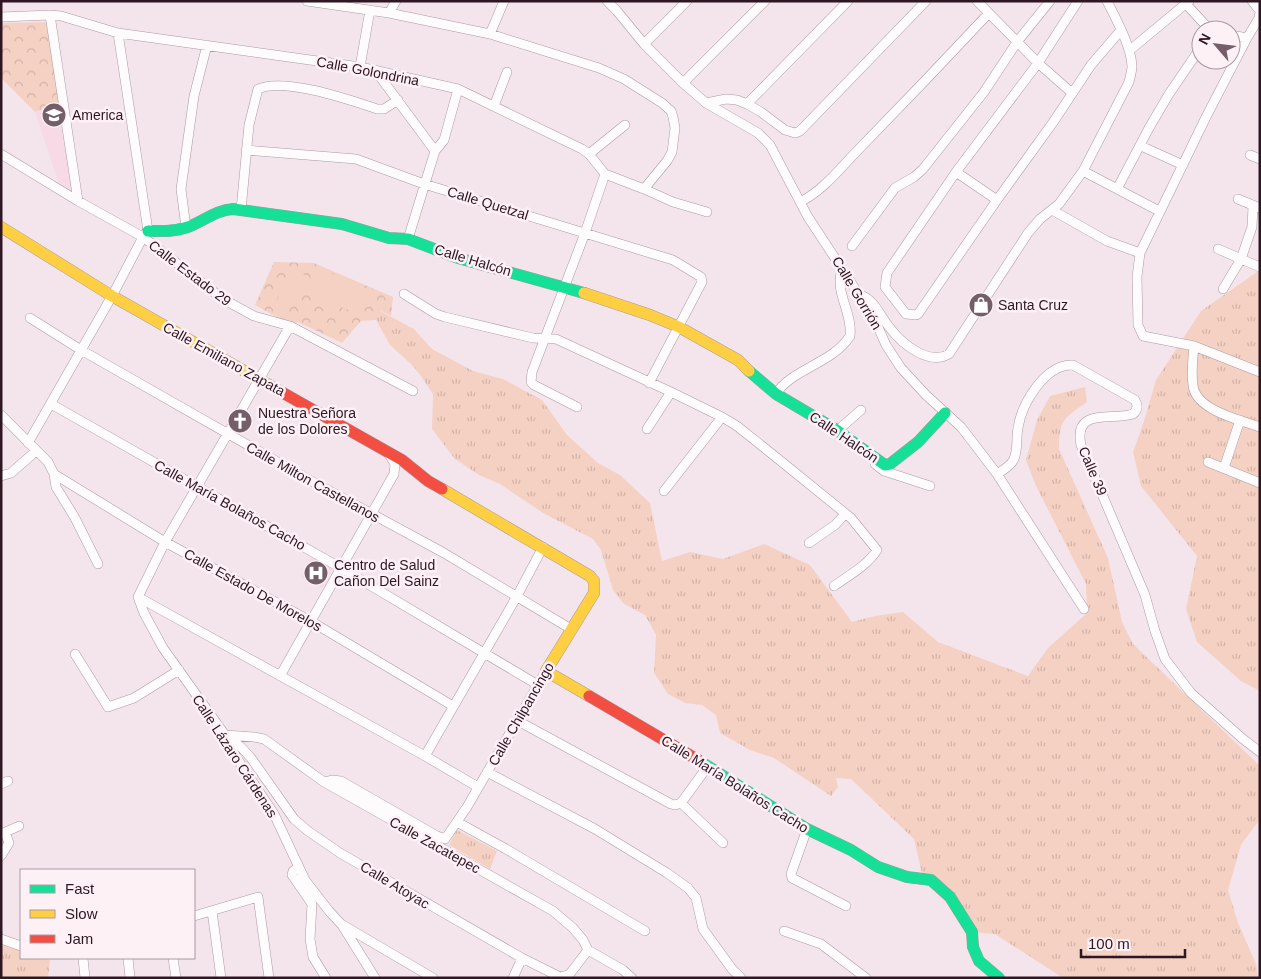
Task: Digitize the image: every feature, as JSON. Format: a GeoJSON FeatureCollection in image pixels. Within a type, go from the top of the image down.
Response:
{"type":"FeatureCollection","features":[{"type":"Feature","properties":{"kind":"street"},"geometry":{"type":"LineString","coordinates":[[307,1],[389,13],[490,34],[598,68],[624,79],[671,111],[675,128],[672,152],[667,161],[644,188]]}},
{"type":"Feature","properties":{"kind":"street"},"geometry":{"type":"LineString","coordinates":[[389,13],[396,1]]}},
{"type":"Feature","properties":{"kind":"street"},"geometry":{"type":"LineString","coordinates":[[490,34],[504,1]]}},
{"type":"Feature","properties":{"kind":"street","name":"Calle Gorrión"},"geometry":{"type":"LineString","coordinates":[[607,1],[644,44],[683,83],[706,103],[758,133],[770,145],[800,202],[858,294],[901,368],[944,413],[961,427],[997,474],[1084,609]]}},
{"type":"Feature","properties":{"kind":"street"},"geometry":{"type":"LineString","coordinates":[[644,44],[687,1]]}},
{"type":"Feature","properties":{"kind":"street"},"geometry":{"type":"LineString","coordinates":[[683,83],[765,1]]}},
{"type":"Feature","properties":{"kind":"street"},"geometry":{"type":"LineString","coordinates":[[747,104],[848,1]]}},
{"type":"Feature","properties":{"kind":"street"},"geometry":{"type":"LineString","coordinates":[[706,103],[726,99],[736,100],[761,112],[785,130],[795,134],[926,1]]}},
{"type":"Feature","properties":{"kind":"street"},"geometry":{"type":"LineString","coordinates":[[977,1],[1017,42],[1072,93]]}},
{"type":"Feature","properties":{"kind":"street"},"geometry":{"type":"LineString","coordinates":[[852,246],[895,188],[914,177],[923,169],[984,92],[1017,42],[1050,1]]}},
{"type":"Feature","properties":{"kind":"street"},"geometry":{"type":"LineString","coordinates":[[1078,1],[1038,62],[956,172],[887,273],[885,287],[906,314],[918,314],[1054,121],[1091,65],[1121,30]]}},
{"type":"Feature","properties":{"kind":"street"},"geometry":{"type":"LineString","coordinates":[[858,294],[866,297],[872,303],[899,339],[925,356],[941,358],[949,354],[1028,233],[1040,219],[1060,204],[1083,171],[1129,82],[1132,68],[1129,51],[1108,1]]}},
{"type":"Feature","properties":{"kind":"street"},"geometry":{"type":"LineString","coordinates":[[1252,1],[1260,11],[1259,18],[1247,38],[1140,253],[1137,278],[1138,325],[1143,336],[1194,346],[1260,372]]}},
{"type":"Feature","properties":{"kind":"street"},"geometry":{"type":"LineString","coordinates":[[1129,51],[1188,2],[1202,20]]}},
{"type":"Feature","properties":{"kind":"street"},"geometry":{"type":"LineString","coordinates":[[360,67],[370,10]]}},
{"type":"Feature","properties":{"kind":"street"},"geometry":{"type":"LineString","coordinates":[[800,202],[810,197],[843,165],[989,13]]}},
{"type":"Feature","properties":{"kind":"street"},"geometry":{"type":"LineString","coordinates":[[50,15],[78,201]]}},
{"type":"Feature","properties":{"kind":"street","name":"Calle Golondrina"},"geometry":{"type":"LineString","coordinates":[[1,17],[50,15],[118,33],[360,67],[458,89],[582,149],[589,154],[605,174]]}},
{"type":"Feature","properties":{"kind":"street"},"geometry":{"type":"LineString","coordinates":[[28,442],[146,234],[118,33]]}},
{"type":"Feature","properties":{"kind":"street"},"geometry":{"type":"LineString","coordinates":[[1241,37],[1247,38]]}},
{"type":"Feature","properties":{"kind":"street"},"geometry":{"type":"LineString","coordinates":[[186,228],[181,189],[194,96],[207,45]]}},
{"type":"Feature","properties":{"kind":"street"},"geometry":{"type":"LineString","coordinates":[[1117,189],[1169,94],[1191,62]]}},
{"type":"Feature","properties":{"kind":"street"},"geometry":{"type":"LineString","coordinates":[[375,70],[435,150]]}},
{"type":"Feature","properties":{"kind":"street"},"geometry":{"type":"LineString","coordinates":[[494,106],[507,72]]}},
{"type":"Feature","properties":{"kind":"street"},"geometry":{"type":"LineString","coordinates":[[241,210],[249,125],[258,89],[269,86],[287,86],[320,92],[377,109],[384,109],[398,100]]}},
{"type":"Feature","properties":{"kind":"street"},"geometry":{"type":"LineString","coordinates":[[408,239],[435,150],[444,140],[458,89]]}},
{"type":"Feature","properties":{"kind":"street"},"geometry":{"type":"LineString","coordinates":[[589,154],[612,138],[625,125]]}},
{"type":"Feature","properties":{"kind":"street"},"geometry":{"type":"LineString","coordinates":[[1141,146],[1183,165]]}},
{"type":"Feature","properties":{"kind":"street","name":"Calle Quetzal"},"geometry":{"type":"LineString","coordinates":[[246,150],[356,159],[424,184],[673,260],[703,280],[679,327]]}},
{"type":"Feature","properties":{"kind":"street","name":"Calle Estado 29"},"geometry":{"type":"LineString","coordinates":[[1,154],[78,201],[146,234],[223,300],[254,316],[290,326],[412,391]]}},
{"type":"Feature","properties":{"kind":"street"},"geometry":{"type":"LineString","coordinates":[[1250,155],[1260,158]]}},
{"type":"Feature","properties":{"kind":"street"},"geometry":{"type":"LineString","coordinates":[[1083,171],[1160,211]]}},
{"type":"Feature","properties":{"kind":"street"},"geometry":{"type":"LineString","coordinates":[[956,172],[997,200]]}},
{"type":"Feature","properties":{"kind":"street"},"geometry":{"type":"LineString","coordinates":[[577,407],[531,382],[532,372],[585,233],[605,174],[644,188],[673,202],[707,212]]}},
{"type":"Feature","properties":{"kind":"street"},"geometry":{"type":"LineString","coordinates":[[1223,289],[1241,259],[1252,228],[1256,207],[1238,199]]}},
{"type":"Feature","properties":{"kind":"street","name":"Calle Halcón"},"geometry":{"type":"LineString","coordinates":[[146,234],[186,228],[227,209],[241,210],[342,224],[389,238],[408,239],[458,258],[565,287],[650,315],[679,327],[738,360],[776,394],[837,430],[885,465],[890,464],[918,442],[944,413]]}},
{"type":"Feature","properties":{"kind":"street"},"geometry":{"type":"LineString","coordinates":[[1052,210],[1107,241],[1140,253]]}},
{"type":"Feature","properties":{"kind":"street","name":"Calle Emiliano Zapata"},"geometry":{"type":"LineString","coordinates":[[1,227],[112,296],[402,460],[428,481],[590,576],[595,586]]}},
{"type":"Feature","properties":{"kind":"street"},"geometry":{"type":"LineString","coordinates":[[1218,249],[1260,267]]}},
{"type":"Feature","properties":{"kind":"street"},"geometry":{"type":"LineString","coordinates":[[776,394],[786,382],[837,352],[850,336],[850,319],[840,280],[842,270]]}},
{"type":"Feature","properties":{"kind":"street"},"geometry":{"type":"LineString","coordinates":[[404,294],[436,314],[445,317],[533,338],[556,339],[671,392],[737,426],[845,514],[877,550],[863,565],[834,586]]}},
{"type":"Feature","properties":{"kind":"street","name":"Calle Milton Castellanos"},"geometry":{"type":"LineString","coordinates":[[30,318],[81,350],[227,433],[372,515],[444,553],[571,629]]}},
{"type":"Feature","properties":{"kind":"street"},"geometry":{"type":"LineString","coordinates":[[290,326],[165,542],[138,597],[425,756],[478,788]]}},
{"type":"Feature","properties":{"kind":"street"},"geometry":{"type":"LineString","coordinates":[[649,382],[679,327]]}},
{"type":"Feature","properties":{"kind":"street"},"geometry":{"type":"LineString","coordinates":[[1194,346],[1192,387],[1201,402],[1220,413],[1260,428]]}},
{"type":"Feature","properties":{"kind":"street","name":"Calle 39"},"geometry":{"type":"LineString","coordinates":[[997,474],[1010,466],[1014,460],[1018,428],[1022,412],[1029,397],[1039,384],[1057,368],[1073,365],[1134,400],[1137,409],[1133,414],[1098,417],[1085,423],[1079,435],[1081,445],[1145,595],[1165,659],[1191,692],[1260,752]]}},
{"type":"Feature","properties":{"kind":"street"},"geometry":{"type":"LineString","coordinates":[[647,429],[671,392]]}},
{"type":"Feature","properties":{"kind":"street","name":"Calle María Bolaños Cacho"},"geometry":{"type":"LineString","coordinates":[[51,404],[341,568],[538,685]]}},
{"type":"Feature","properties":{"kind":"street"},"geometry":{"type":"LineString","coordinates":[[837,430],[861,410]]}},
{"type":"Feature","properties":{"kind":"street"},"geometry":{"type":"LineString","coordinates":[[664,491],[722,418]]}},
{"type":"Feature","properties":{"kind":"street"},"geometry":{"type":"LineString","coordinates":[[3,419],[48,462],[54,474],[56,487],[75,518],[98,564]]}},
{"type":"Feature","properties":{"kind":"street"},"geometry":{"type":"LineString","coordinates":[[1224,468],[1240,420]]}},
{"type":"Feature","properties":{"kind":"street"},"geometry":{"type":"LineString","coordinates":[[1,476],[11,473],[36,451]]}},
{"type":"Feature","properties":{"kind":"street"},"geometry":{"type":"LineString","coordinates":[[280,676],[372,515],[396,468],[387,451]]}},
{"type":"Feature","properties":{"kind":"street"},"geometry":{"type":"LineString","coordinates":[[868,454],[872,462],[884,471],[930,486]]}},
{"type":"Feature","properties":{"kind":"street"},"geometry":{"type":"LineString","coordinates":[[1208,462],[1260,483]]}},
{"type":"Feature","properties":{"kind":"street","name":"Calle Estado De Morelos"},"geometry":{"type":"LineString","coordinates":[[54,474],[165,542],[312,622],[453,706]]}},
{"type":"Feature","properties":{"kind":"street"},"geometry":{"type":"LineString","coordinates":[[809,543],[835,525],[845,514]]}},
{"type":"Feature","properties":{"kind":"street"},"geometry":{"type":"LineString","coordinates":[[425,756],[543,547]]}},
{"type":"Feature","properties":{"kind":"street","name":"Calle Chilpancingo"},"geometry":{"type":"LineString","coordinates":[[324,782],[332,780],[341,781],[445,839],[478,788],[594,593],[595,586]]}},
{"type":"Feature","properties":{"kind":"street","name":"Calle Lázaro Cárdenas"},"geometry":{"type":"LineString","coordinates":[[138,597],[144,613],[163,648],[225,735],[236,757],[274,814],[298,868],[322,903],[342,924],[434,978]]}},
{"type":"Feature","properties":{"kind":"street"},"geometry":{"type":"LineString","coordinates":[[75,654],[108,707],[134,698],[179,670]]}},
{"type":"Feature","properties":{"kind":"street","name":"Calle María Bolaños Cacho"},"geometry":{"type":"LineString","coordinates":[[546,671],[708,766],[807,829],[851,850],[878,867],[890,872],[931,880],[940,886],[950,897],[972,932],[973,947],[979,962],[999,978]]}},
{"type":"Feature","properties":{"kind":"street"},"geometry":{"type":"LineString","coordinates":[[518,721],[675,805],[681,803],[708,766]]}},
{"type":"Feature","properties":{"kind":"street","name":"Calle Zacatepec"},"geometry":{"type":"LineString","coordinates":[[225,735],[264,739],[324,782],[553,911],[573,928],[583,940],[588,950],[623,970],[632,978]]}},
{"type":"Feature","properties":{"kind":"street","name":"Calle Atoyac"},"geometry":{"type":"LineString","coordinates":[[225,735],[251,758],[294,819],[340,853],[522,958],[554,974],[565,977],[569,975],[588,950]]}},
{"type":"Feature","properties":{"kind":"street"},"geometry":{"type":"LineString","coordinates":[[487,772],[595,830],[667,873],[688,888],[696,898],[703,929],[722,956],[741,978]]}},
{"type":"Feature","properties":{"kind":"street"},"geometry":{"type":"LineString","coordinates":[[681,803],[723,843]]}},
{"type":"Feature","properties":{"kind":"street"},"geometry":{"type":"LineString","coordinates":[[457,822],[645,931]]}},
{"type":"Feature","properties":{"kind":"street"},"geometry":{"type":"LineString","coordinates":[[1,856],[9,843],[3,833],[19,826]]}},
{"type":"Feature","properties":{"kind":"street"},"geometry":{"type":"LineString","coordinates":[[807,829],[791,874],[792,878],[846,906]]}},
{"type":"Feature","properties":{"kind":"street"},"geometry":{"type":"LineString","coordinates":[[298,868],[292,874],[312,904],[310,939],[313,957],[326,978]]}},
{"type":"Feature","properties":{"kind":"street"},"geometry":{"type":"LineString","coordinates":[[195,916],[258,897],[269,978]]}},
{"type":"Feature","properties":{"kind":"street"},"geometry":{"type":"LineString","coordinates":[[212,911],[221,978]]}},
{"type":"Feature","properties":{"kind":"street"},"geometry":{"type":"LineString","coordinates":[[342,924],[374,978]]}},
{"type":"Feature","properties":{"kind":"street"},"geometry":{"type":"LineString","coordinates":[[784,931],[821,944],[866,978]]}},
{"type":"Feature","properties":{"kind":"street"},"geometry":{"type":"LineString","coordinates":[[1,939],[20,946]]}},
{"type":"Feature","properties":{"kind":"street"},"geometry":{"type":"LineString","coordinates":[[513,978],[522,958]]}},
{"type":"Feature","properties":{"kind":"street"},"geometry":{"type":"LineString","coordinates":[[83,959],[85,978]]}},
{"type":"Feature","properties":{"kind":"street"},"geometry":{"type":"LineString","coordinates":[[128,959],[130,978]]}},
{"type":"Feature","properties":{"kind":"street"},"geometry":{"type":"LineString","coordinates":[[173,959],[176,978]]}},
{"type":"Feature","properties":{"kind":"shaded area"},"geometry":{"type":"Polygon","coordinates":[[[59,105],[79,202],[60,187],[35,112],[59,105]]]}},
{"type":"Feature","properties":{"kind":"shaded area","name":"Centro de Salud Cañon Del Sainz"},"geometry":{"type":"Polygon","coordinates":[[[311,557],[332,569],[322,588],[301,577],[311,557]]]}},
{"type":"Feature","properties":{"kind":"green space"},"geometry":{"type":"Polygon","coordinates":[[[48,22],[59,105],[35,112],[1,78],[1,23],[48,22]]]}},
{"type":"Feature","properties":{"kind":"green space"},"geometry":{"type":"Polygon","coordinates":[[[274,262],[314,263],[393,297],[391,316],[381,311],[376,320],[361,321],[342,343],[298,322],[289,324],[255,305],[274,262]]]}},
{"type":"Feature","properties":{"kind":"green space"},"geometry":{"type":"Polygon","coordinates":[[[317,267],[372,291],[361,316],[306,291],[317,267]]]}},
{"type":"Feature","properties":{"kind":"green space"},"geometry":{"type":"Polygon","coordinates":[[[291,269],[307,276],[293,307],[277,300],[291,269]]]}},
{"type":"Feature","properties":{"kind":"green space"},"geometry":{"type":"Polygon","coordinates":[[[1260,270],[1260,691],[1241,681],[1197,642],[1186,609],[1197,556],[1141,486],[1133,452],[1156,380],[1201,311],[1260,270]]]}},
{"type":"Feature","properties":{"kind":"green space"},"geometry":{"type":"Polygon","coordinates":[[[380,311],[414,329],[432,349],[473,371],[503,379],[542,400],[567,435],[598,463],[620,475],[650,503],[662,561],[690,552],[723,559],[764,544],[810,565],[852,622],[903,612],[938,642],[1028,676],[1048,648],[1087,613],[1086,584],[1036,486],[1026,460],[1037,420],[1050,396],[1085,387],[1087,402],[1064,421],[1060,432],[1059,449],[1108,558],[1122,622],[1133,644],[1260,766],[1260,819],[1241,845],[1228,890],[1238,923],[1256,964],[1258,978],[1063,978],[995,934],[972,932],[950,897],[923,878],[914,839],[851,779],[836,778],[838,787],[831,796],[774,758],[750,750],[720,733],[716,715],[702,705],[685,703],[668,694],[654,673],[656,635],[645,615],[624,604],[613,590],[601,550],[593,539],[543,513],[500,484],[479,475],[455,459],[432,429],[433,394],[412,365],[390,345],[376,320],[380,311]]]}},
{"type":"Feature","properties":{"kind":"green space"},"geometry":{"type":"Polygon","coordinates":[[[457,830],[497,851],[490,869],[449,845],[457,830]]]}},
{"type":"Feature","properties":{"kind":"green space"},"geometry":{"type":"Polygon","coordinates":[[[1,945],[20,951],[20,959],[50,960],[48,978],[1,978],[1,945]]]}},
{"type":"Feature","properties":{"kind":"traffic: fast"},"geometry":{"type":"LineString","coordinates":[[148,231],[183,229],[216,214],[233,209],[342,224],[389,238],[408,239],[458,258],[584,293]]}},
{"type":"Feature","properties":{"kind":"traffic: fast"},"geometry":{"type":"LineString","coordinates":[[749,371],[776,394],[835,429],[885,465],[890,464],[918,442],[945,413]]}},
{"type":"Feature","properties":{"kind":"traffic: fast"},"geometry":{"type":"LineString","coordinates":[[698,760],[807,829],[851,850],[878,867],[907,877],[931,880],[950,897],[972,932],[973,947],[979,961],[999,978]]}},
{"type":"Feature","properties":{"kind":"traffic: slow"},"geometry":{"type":"LineString","coordinates":[[1,227],[112,296],[269,385]]}},
{"type":"Feature","properties":{"kind":"traffic: slow"},"geometry":{"type":"LineString","coordinates":[[584,293],[650,315],[679,327],[738,360],[749,371]]}},
{"type":"Feature","properties":{"kind":"traffic: slow"},"geometry":{"type":"LineString","coordinates":[[442,489],[590,576],[594,581],[594,593],[546,671],[589,696]]}},
{"type":"Feature","properties":{"kind":"traffic: jam"},"geometry":{"type":"LineString","coordinates":[[269,385],[402,460],[428,481],[442,489]]}},
{"type":"Feature","properties":{"kind":"traffic: jam"},"geometry":{"type":"LineString","coordinates":[[589,696],[698,760]]}},
{"type":"Feature","properties":{"kind":"place","name":"America"},"geometry":{"type":"Point","coordinates":[54,115]}},
{"type":"Feature","properties":{"kind":"place","name":"Santa Cruz"},"geometry":{"type":"Point","coordinates":[981,305]}},
{"type":"Feature","properties":{"kind":"place","name":"Nuestra Señora de los Dolores"},"geometry":{"type":"Point","coordinates":[240,421]}},
{"type":"Feature","properties":{"kind":"place","name":"Centro de Salud Cañon Del Sainz"},"geometry":{"type":"Point","coordinates":[316,573]}}]}
